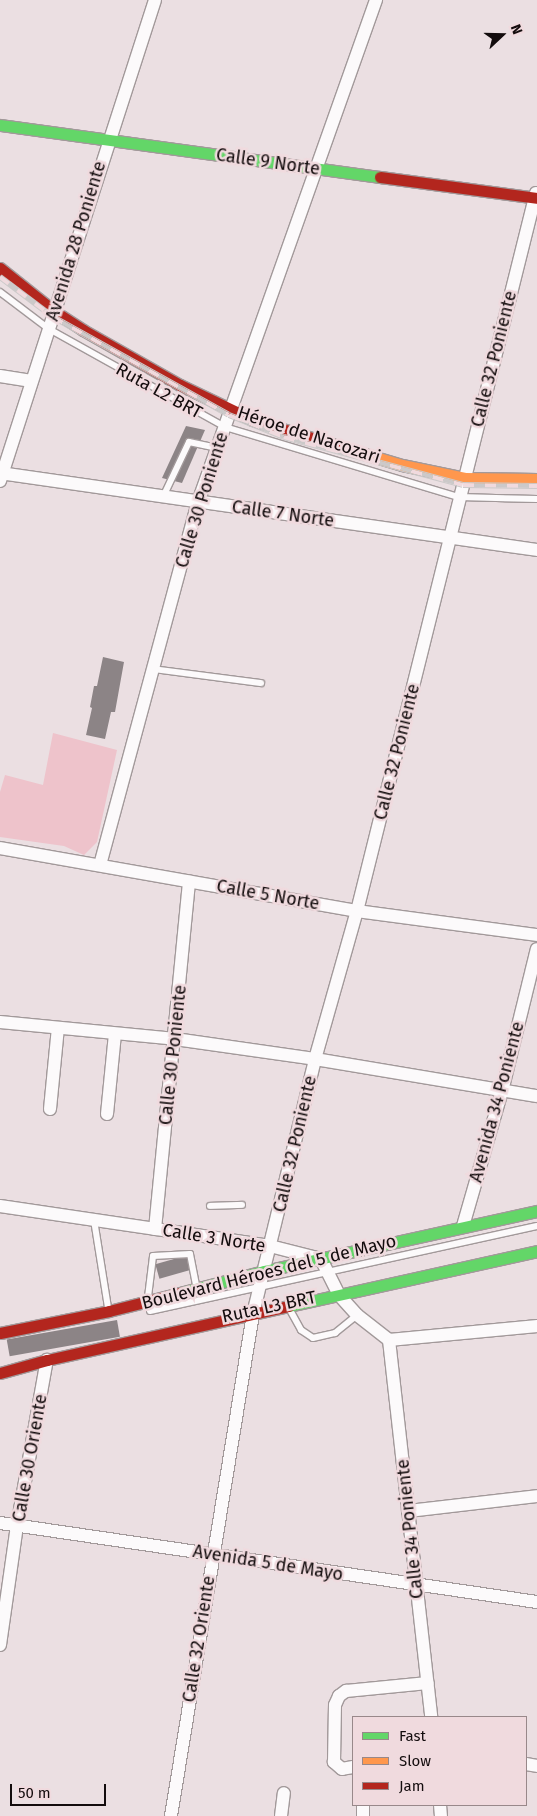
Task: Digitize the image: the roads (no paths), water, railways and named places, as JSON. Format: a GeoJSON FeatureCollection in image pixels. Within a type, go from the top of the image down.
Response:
{"type":"FeatureCollection","features":[{"type":"Feature","properties":{"kind":"main road","name":"Calle 9 Norte"},"geometry":{"type":"LineString","coordinates":[[0,125],[316,168],[536,194]]}},
{"type":"Feature","properties":{"kind":"main road","name":"Héroe de Nacozari"},"geometry":{"type":"LineString","coordinates":[[0,268],[54,311],[180,385],[230,410],[284,431],[402,465],[465,478],[537,479]]}},
{"type":"Feature","properties":{"kind":"main road","name":"Boulevard Héroes del 5 de Mayo"},"geometry":{"type":"LineString","coordinates":[[0,1333],[109,1311],[264,1271],[537,1211]]}},
{"type":"Feature","properties":{"kind":"main road","name":"Boulevard Héroes del 5 de Mayo"},"geometry":{"type":"LineString","coordinates":[[0,1373],[47,1360],[254,1312],[288,1307],[338,1294],[537,1251]]}},
{"type":"Feature","properties":{"kind":"street","name":"Avenida 28 Poniente"},"geometry":{"type":"LineString","coordinates":[[1,476],[108,140],[155,0]]}},
{"type":"Feature","properties":{"kind":"street","name":"Calle 30 Poniente"},"geometry":{"type":"LineString","coordinates":[[100,865],[198,502],[376,0]]}},
{"type":"Feature","properties":{"kind":"street","name":"Calle 32 Poniente"},"geometry":{"type":"LineString","coordinates":[[254,1312],[315,1059],[357,911],[536,194]]}},
{"type":"Feature","properties":{"kind":"street"},"geometry":{"type":"LineString","coordinates":[[0,376],[32,381]]}},
{"type":"Feature","properties":{"kind":"street","name":"Calle 7 Norte"},"geometry":{"type":"LineString","coordinates":[[1,476],[163,496],[537,550]]}},
{"type":"Feature","properties":{"kind":"street","name":"Calle 5 Norte"},"geometry":{"type":"LineString","coordinates":[[0,848],[357,911],[537,935]]}},
{"type":"Feature","properties":{"kind":"street","name":"Calle 30 Poniente"},"geometry":{"type":"LineString","coordinates":[[155,1229],[189,882]]}},
{"type":"Feature","properties":{"kind":"street","name":"Avenida 34 Poniente"},"geometry":{"type":"LineString","coordinates":[[463,1226],[502,1091],[537,949]]}},
{"type":"Feature","properties":{"kind":"street"},"geometry":{"type":"LineString","coordinates":[[0,1022],[175,1039],[315,1059],[537,1096]]}},
{"type":"Feature","properties":{"kind":"street"},"geometry":{"type":"LineString","coordinates":[[50,1109],[58,1028]]}},
{"type":"Feature","properties":{"kind":"street"},"geometry":{"type":"LineString","coordinates":[[107,1114],[115,1034]]}},
{"type":"Feature","properties":{"kind":"street","name":"Calle 3 Norte"},"geometry":{"type":"LineString","coordinates":[[0,1206],[270,1246],[321,1259]]}},
{"type":"Feature","properties":{"kind":"street"},"geometry":{"type":"LineString","coordinates":[[321,1259],[338,1294],[357,1316],[389,1340],[537,1326]]}},
{"type":"Feature","properties":{"kind":"street","name":"Calle 32 Oriente"},"geometry":{"type":"LineString","coordinates":[[171,1816],[254,1312]]}},
{"type":"Feature","properties":{"kind":"street","name":"Calle 34 Poniente"},"geometry":{"type":"LineString","coordinates":[[389,1340],[431,1716]]}},
{"type":"Feature","properties":{"kind":"street","name":"Calle 30 Oriente"},"geometry":{"type":"LineString","coordinates":[[0,1645],[17,1526],[47,1360]]}},
{"type":"Feature","properties":{"kind":"street"},"geometry":{"type":"LineString","coordinates":[[408,1511],[537,1496]]}},
{"type":"Feature","properties":{"kind":"street","name":"Avenida 5 de Mayo"},"geometry":{"type":"LineString","coordinates":[[0,1524],[213,1554],[416,1586],[537,1602]]}},
{"type":"Feature","properties":{"kind":"street"},"geometry":{"type":"LineString","coordinates":[[352,1767],[342,1769],[334,1762],[335,1705],[339,1696],[346,1691],[428,1683]]}},
{"type":"Feature","properties":{"kind":"street"},"geometry":{"type":"LineString","coordinates":[[282,1816],[284,1793]]}},
{"type":"Feature","properties":{"kind":"lane","name":"Ruta L2 BRT"},"geometry":{"type":"LineString","coordinates":[[0,292],[49,329],[224,427],[459,497],[537,499]]}},
{"type":"Feature","properties":{"kind":"lane"},"geometry":{"type":"LineString","coordinates":[[163,496],[189,442],[217,448]]}},
{"type":"Feature","properties":{"kind":"lane"},"geometry":{"type":"LineString","coordinates":[[153,669],[262,683]]}},
{"type":"Feature","properties":{"kind":"lane"},"geometry":{"type":"LineString","coordinates":[[210,1206],[242,1205]]}},
{"type":"Feature","properties":{"kind":"lane"},"geometry":{"type":"LineString","coordinates":[[94,1220],[109,1311]]}},
{"type":"Feature","properties":{"kind":"lane","name":"Ruta L3 BRT"},"geometry":{"type":"LineString","coordinates":[[139,1313],[537,1226]]}},
{"type":"Feature","properties":{"kind":"lane","name":"Ruta L3 BRT"},"geometry":{"type":"LineString","coordinates":[[14,1361],[338,1294],[537,1244]]}},
{"type":"Feature","properties":{"kind":"lane"},"geometry":{"type":"LineString","coordinates":[[148,1301],[153,1256],[190,1254],[196,1288]]}},
{"type":"Feature","properties":{"kind":"lane"},"geometry":{"type":"LineString","coordinates":[[288,1307],[301,1330],[313,1338],[335,1333],[357,1316]]}},
{"type":"Feature","properties":{"kind":"railway"},"geometry":{"type":"LineString","coordinates":[[0,277],[53,317],[229,415],[284,437],[463,485],[537,486]]}}]}
